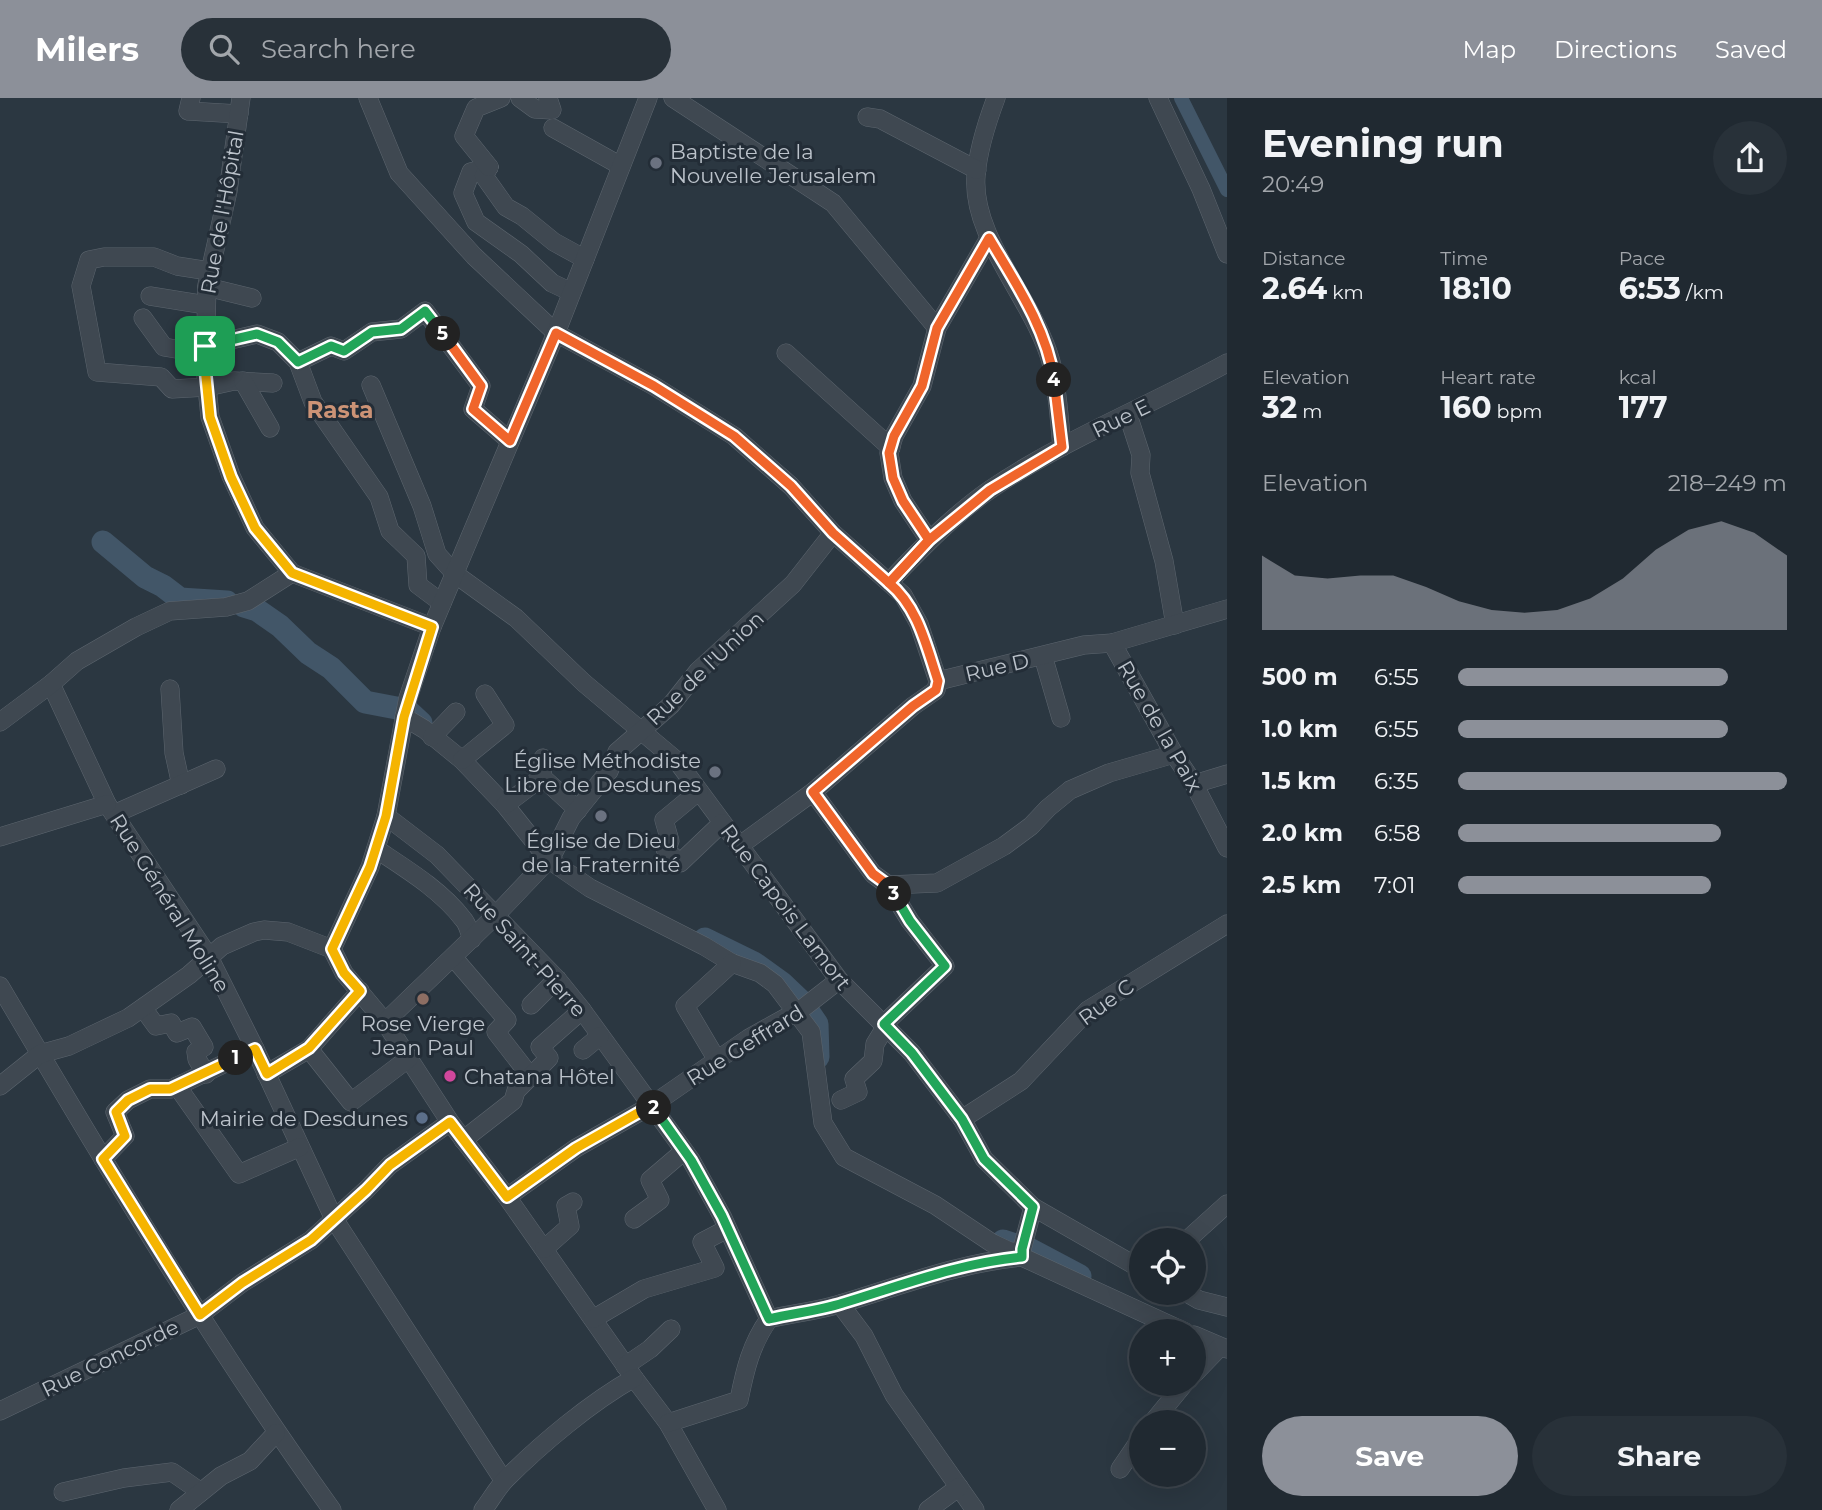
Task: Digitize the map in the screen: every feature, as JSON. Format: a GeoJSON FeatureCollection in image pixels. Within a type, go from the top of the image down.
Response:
{"type":"FeatureCollection","features":[{"type":"Feature","properties":{"kind":"street"},"geometry":{"type":"LineString","coordinates":[[191,98],[188,111],[240,106]]}},
{"type":"Feature","properties":{"kind":"street"},"geometry":{"type":"LineString","coordinates":[[368,98],[399,173],[474,256],[556,333],[654,386],[734,436],[791,486],[833,533],[903,595],[919,624],[938,681]]}},
{"type":"Feature","properties":{"kind":"street"},"geometry":{"type":"LineString","coordinates":[[489,167],[464,136],[476,108],[501,98]]}},
{"type":"Feature","properties":{"kind":"street"},"geometry":{"type":"LineString","coordinates":[[520,98],[535,109],[552,110],[548,98]]}},
{"type":"Feature","properties":{"kind":"street"},"geometry":{"type":"LineString","coordinates":[[332,949],[376,849],[386,816],[406,709],[432,627],[556,333],[648,98]]}},
{"type":"Feature","properties":{"kind":"street"},"geometry":{"type":"LineString","coordinates":[[673,98],[833,203],[937,328]]}},
{"type":"Feature","properties":{"kind":"street"},"geometry":{"type":"LineString","coordinates":[[996,98],[975,177],[979,202],[989,238],[1023,296],[1051,361],[1062,447]]}},
{"type":"Feature","properties":{"kind":"street"},"geometry":{"type":"LineString","coordinates":[[1157,98],[1201,189],[1227,254]]}},
{"type":"Feature","properties":{"kind":"street","name":"Rue de l'Hôpital"},"geometry":{"type":"LineString","coordinates":[[240,106],[228,191],[207,288],[205,350],[210,417],[231,477],[255,528],[292,573],[432,627]]}},
{"type":"Feature","properties":{"kind":"street"},"geometry":{"type":"LineString","coordinates":[[867,117],[880,119],[977,170]]}},
{"type":"Feature","properties":{"kind":"street"},"geometry":{"type":"LineString","coordinates":[[553,128],[621,166]]}},
{"type":"Feature","properties":{"kind":"street"},"geometry":{"type":"LineString","coordinates":[[489,167],[471,172],[463,193],[476,222],[520,254],[552,283],[571,292]]}},
{"type":"Feature","properties":{"kind":"street"},"geometry":{"type":"LineString","coordinates":[[489,167],[484,176],[506,207],[522,216],[554,242],[585,259]]}},
{"type":"Feature","properties":{"kind":"street"},"geometry":{"type":"LineString","coordinates":[[929,540],[903,501],[893,478],[889,453],[894,436],[922,386],[937,328],[989,238]]}},
{"type":"Feature","properties":{"kind":"street"},"geometry":{"type":"LineString","coordinates":[[207,288],[177,266],[154,257],[104,257],[89,260],[81,286],[97,372],[161,377],[172,389],[207,387],[234,381],[273,383]]}},
{"type":"Feature","properties":{"kind":"street"},"geometry":{"type":"LineString","coordinates":[[150,296],[207,288],[252,298]]}},
{"type":"Feature","properties":{"kind":"street"},"geometry":{"type":"LineString","coordinates":[[298,362],[331,346],[344,351],[372,332],[401,329],[425,311],[481,386],[473,409],[510,441]]}},
{"type":"Feature","properties":{"kind":"street"},"geometry":{"type":"LineString","coordinates":[[143,318],[164,346],[205,350],[257,334],[278,342],[298,362],[313,402],[379,497],[390,531],[415,556],[418,585],[442,603]]}},
{"type":"Feature","properties":{"kind":"street"},"geometry":{"type":"LineString","coordinates":[[786,353],[891,448]]}},
{"type":"Feature","properties":{"kind":"street","name":"Rue E"},"geometry":{"type":"LineString","coordinates":[[889,583],[929,540],[990,490],[1062,447],[1227,363]]}},
{"type":"Feature","properties":{"kind":"street"},"geometry":{"type":"LineString","coordinates":[[243,381],[270,428]]}},
{"type":"Feature","properties":{"kind":"street","name":"Rue Capois Lamort"},"geometry":{"type":"LineString","coordinates":[[371,385],[422,506],[437,554],[455,574],[516,618],[584,683],[677,761],[839,980],[912,1053],[962,1119],[984,1159],[1033,1207],[1129,1262]]}},
{"type":"Feature","properties":{"kind":"street"},"geometry":{"type":"LineString","coordinates":[[1128,415],[1141,455],[1140,473],[1164,561],[1175,625]]}},
{"type":"Feature","properties":{"kind":"street","name":"Rue de l'Union"},"geometry":{"type":"LineString","coordinates":[[386,1022],[495,916],[552,855],[571,818],[609,771],[617,752],[671,705],[698,671],[793,584],[833,533]]}},
{"type":"Feature","properties":{"kind":"street"},"geometry":{"type":"LineString","coordinates":[[0,722],[77,661],[136,627],[170,611],[226,607],[248,601],[292,573]]}},
{"type":"Feature","properties":{"kind":"street","name":"Rue D"},"geometry":{"type":"LineString","coordinates":[[739,846],[813,792],[913,706],[936,690],[938,681],[1084,645],[1112,643],[1227,610]]}},
{"type":"Feature","properties":{"kind":"street","name":"Rue de la Paix"},"geometry":{"type":"LineString","coordinates":[[1112,643],[1174,754],[1195,784],[1227,848]]}},
{"type":"Feature","properties":{"kind":"street"},"geometry":{"type":"LineString","coordinates":[[1043,656],[1061,718]]}},
{"type":"Feature","properties":{"kind":"street","name":"Rue Général Moline"},"geometry":{"type":"LineString","coordinates":[[51,684],[110,809],[209,957],[334,1219],[504,1481]]}},
{"type":"Feature","properties":{"kind":"street"},"geometry":{"type":"LineString","coordinates":[[170,689],[174,753],[181,785]]}},
{"type":"Feature","properties":{"kind":"street"},"geometry":{"type":"LineString","coordinates":[[462,760],[505,725],[485,694]]}},
{"type":"Feature","properties":{"kind":"street"},"geometry":{"type":"LineString","coordinates":[[406,709],[432,737],[462,760],[552,855],[590,888],[732,963],[760,973],[802,1008],[811,1031],[823,1123],[844,1157],[935,1205],[992,1243],[1009,1251],[1022,1253],[1158,1319]]}},
{"type":"Feature","properties":{"kind":"street"},"geometry":{"type":"LineString","coordinates":[[432,737],[456,712]]}},
{"type":"Feature","properties":{"kind":"street"},"geometry":{"type":"LineString","coordinates":[[888,885],[937,883],[1004,846],[1031,827],[1069,790],[1109,773],[1174,754]]}},
{"type":"Feature","properties":{"kind":"street"},"geometry":{"type":"LineString","coordinates":[[505,805],[541,777],[543,758]]}},
{"type":"Feature","properties":{"kind":"street"},"geometry":{"type":"LineString","coordinates":[[0,837],[110,809],[181,785],[216,769]]}},
{"type":"Feature","properties":{"kind":"street"},"geometry":{"type":"LineString","coordinates":[[1195,784],[1227,774]]}},
{"type":"Feature","properties":{"kind":"street"},"geometry":{"type":"LineString","coordinates":[[541,777],[578,810]]}},
{"type":"Feature","properties":{"kind":"street"},"geometry":{"type":"LineString","coordinates":[[699,791],[664,820],[670,841],[665,849],[680,863],[722,823]]}},
{"type":"Feature","properties":{"kind":"street"},"geometry":{"type":"LineString","coordinates":[[813,792],[873,874],[888,885],[910,921],[945,966],[885,1025],[875,1044],[873,1061],[854,1079],[858,1092],[841,1100]]}},
{"type":"Feature","properties":{"kind":"street","name":"Rue Saint-Pierre"},"geometry":{"type":"LineString","coordinates":[[386,816],[437,855],[557,979],[608,1040],[684,1150],[727,1229],[769,1319]]}},
{"type":"Feature","properties":{"kind":"street"},"geometry":{"type":"LineString","coordinates":[[376,849],[412,873],[451,906],[465,921],[472,939]]}},
{"type":"Feature","properties":{"kind":"street","name":"Rue C"},"geometry":{"type":"LineString","coordinates":[[962,1119],[1021,1081],[1087,1010],[1227,924]]}},
{"type":"Feature","properties":{"kind":"street"},"geometry":{"type":"LineString","coordinates":[[0,1086],[40,1054],[69,1046],[128,1018],[189,975],[222,946],[264,930],[288,932],[332,949],[344,973],[386,1022],[450,1122],[507,1197],[668,1423],[717,1510]]}},
{"type":"Feature","properties":{"kind":"street"},"geometry":{"type":"LineString","coordinates":[[453,957],[507,1020],[496,1032],[527,1067]]}},
{"type":"Feature","properties":{"kind":"street"},"geometry":{"type":"LineString","coordinates":[[717,1060],[685,1006],[732,963]]}},
{"type":"Feature","properties":{"kind":"street"},"geometry":{"type":"LineString","coordinates":[[531,1005],[557,979]]}},
{"type":"Feature","properties":{"kind":"street","name":"Rue Geffrard"},"geometry":{"type":"LineString","coordinates":[[507,1197],[576,1148],[652,1105],[749,1038],[802,1008],[839,980]]}},
{"type":"Feature","properties":{"kind":"street"},"geometry":{"type":"LineString","coordinates":[[0,986],[200,1315],[276,1433],[332,1510]]}},
{"type":"Feature","properties":{"kind":"street"},"geometry":{"type":"LineString","coordinates":[[267,1074],[309,1048],[360,991]]}},
{"type":"Feature","properties":{"kind":"street"},"geometry":{"type":"LineString","coordinates":[[143,1008],[156,1026],[170,1023],[177,1032],[192,1027],[204,1047],[196,1052],[206,1074]]}},
{"type":"Feature","properties":{"kind":"street"},"geometry":{"type":"LineString","coordinates":[[463,1140],[513,1101],[527,1067],[549,1058],[540,1047],[582,1010]]}},
{"type":"Feature","properties":{"kind":"street"},"geometry":{"type":"LineString","coordinates":[[583,1049],[608,1040]]}},
{"type":"Feature","properties":{"kind":"street"},"geometry":{"type":"LineString","coordinates":[[309,1048],[351,1102],[409,1058]]}},
{"type":"Feature","properties":{"kind":"street"},"geometry":{"type":"LineString","coordinates":[[103,1159],[125,1136],[116,1112],[128,1100],[150,1089],[170,1089],[255,1049]]}},
{"type":"Feature","properties":{"kind":"street"},"geometry":{"type":"LineString","coordinates":[[177,1086],[239,1174],[300,1147]]}},
{"type":"Feature","properties":{"kind":"street","name":"Rue Concorde"},"geometry":{"type":"LineString","coordinates":[[0,1411],[200,1315],[242,1283],[311,1240],[390,1165],[450,1122]]}},
{"type":"Feature","properties":{"kind":"street"},"geometry":{"type":"LineString","coordinates":[[634,1219],[660,1200],[649,1180],[684,1150]]}},
{"type":"Feature","properties":{"kind":"street"},"geometry":{"type":"LineString","coordinates":[[544,1249],[570,1226],[566,1206],[573,1202]]}},
{"type":"Feature","properties":{"kind":"street"},"geometry":{"type":"LineString","coordinates":[[1200,1228],[1227,1204]]}},
{"type":"Feature","properties":{"kind":"street"},"geometry":{"type":"LineString","coordinates":[[1022,1253],[1033,1207]]}},
{"type":"Feature","properties":{"kind":"street"},"geometry":{"type":"LineString","coordinates":[[593,1319],[645,1289],[715,1268],[702,1242],[727,1229]]}},
{"type":"Feature","properties":{"kind":"street"},"geometry":{"type":"LineString","coordinates":[[668,1423],[739,1400],[746,1366],[769,1319],[841,1304],[900,1284],[1022,1253]]}},
{"type":"Feature","properties":{"kind":"street"},"geometry":{"type":"LineString","coordinates":[[1206,1302],[1227,1307]]}},
{"type":"Feature","properties":{"kind":"street"},"geometry":{"type":"LineString","coordinates":[[841,1304],[864,1336],[894,1395],[973,1509]]}},
{"type":"Feature","properties":{"kind":"street"},"geometry":{"type":"LineString","coordinates":[[484,1510],[504,1481],[611,1391],[671,1329]]}},
{"type":"Feature","properties":{"kind":"street"},"geometry":{"type":"LineString","coordinates":[[1206,1340],[1223,1348],[1206,1363]]}},
{"type":"Feature","properties":{"kind":"street"},"geometry":{"type":"LineString","coordinates":[[1163,1410],[1174,1396]]}},
{"type":"Feature","properties":{"kind":"street"},"geometry":{"type":"LineString","coordinates":[[179,1510],[221,1476],[250,1461],[276,1433]]}},
{"type":"Feature","properties":{"kind":"street"},"geometry":{"type":"LineString","coordinates":[[1120,1469],[1129,1456]]}},
{"type":"Feature","properties":{"kind":"street"},"geometry":{"type":"LineString","coordinates":[[63,1492],[124,1478],[172,1472],[201,1492]]}},
{"type":"Feature","properties":{"kind":"street"},"geometry":{"type":"LineString","coordinates":[[928,1510],[959,1488]]}},
{"type":"Feature","properties":{"kind":"waterway"},"geometry":{"type":"LineString","coordinates":[[1181,98],[1227,190]]}},
{"type":"Feature","properties":{"kind":"waterway"},"geometry":{"type":"LineString","coordinates":[[103,542],[145,577],[180,599],[227,602]]}},
{"type":"Feature","properties":{"kind":"waterway"},"geometry":{"type":"LineString","coordinates":[[244,606],[257,610],[280,626],[308,653],[331,668],[365,702],[407,710],[421,723]]}},
{"type":"Feature","properties":{"kind":"waterway"},"geometry":{"type":"LineString","coordinates":[[705,939],[754,963],[782,983],[802,1002],[817,1024],[818,1057]]}},
{"type":"Feature","properties":{"kind":"waterway"},"geometry":{"type":"LineString","coordinates":[[1003,1241],[1031,1250],[1080,1276]]}},
{"type":"Feature","properties":{"kind":"place","name":"Baptiste de la Nouvelle Jerusalem"},"geometry":{"type":"Point","coordinates":[656,163]}},
{"type":"Feature","properties":{"kind":"place","name":"Église Méthodiste Libre de Desdunes"},"geometry":{"type":"Point","coordinates":[715,772]}},
{"type":"Feature","properties":{"kind":"place","name":"Église de Dieu de la Fraternité"},"geometry":{"type":"Point","coordinates":[601,816]}},
{"type":"Feature","properties":{"kind":"place","name":"Rose Vierge Jean Paul"},"geometry":{"type":"Point","coordinates":[423,999]}},
{"type":"Feature","properties":{"kind":"place","name":"Chatana Hôtel"},"geometry":{"type":"Point","coordinates":[450,1076]}},
{"type":"Feature","properties":{"kind":"place","name":"Mairie de Desdunes"},"geometry":{"type":"Point","coordinates":[422,1118]}},
{"type":"Feature","properties":{"kind":"district","name":"Rasta"},"geometry":{"type":"Point","coordinates":[340,410]}},
{"type":"Feature","properties":{"kind":"route"},"geometry":{"type":"LineString","coordinates":[[205,346],[210,417],[231,477],[255,528],[292,573],[432,627],[408,698],[386,816],[370,867],[332,949],[344,973],[360,991],[309,1048],[267,1074],[255,1049],[170,1089],[150,1089],[128,1100],[116,1112],[125,1136],[103,1159],[200,1315],[242,1283],[311,1240],[390,1165],[450,1122],[507,1197],[576,1148],[652,1105],[691,1160],[722,1216],[769,1319],[841,1304],[965,1266],[1022,1257],[1033,1207],[984,1159],[962,1119],[912,1053],[884,1024],[945,966],[910,921],[888,885],[873,874],[813,792],[913,706],[936,690],[938,681],[919,624],[903,595],[889,583],[929,540],[903,501],[893,478],[889,453],[894,436],[922,386],[937,328],[989,238],[1023,296],[1051,361],[1062,447],[990,490],[929,540],[889,583],[833,533],[791,486],[734,436],[654,386],[556,333],[510,441],[473,409],[481,386],[425,311],[401,329],[372,332],[344,351],[331,346],[298,362],[278,342],[257,334],[205,346]]}}]}
